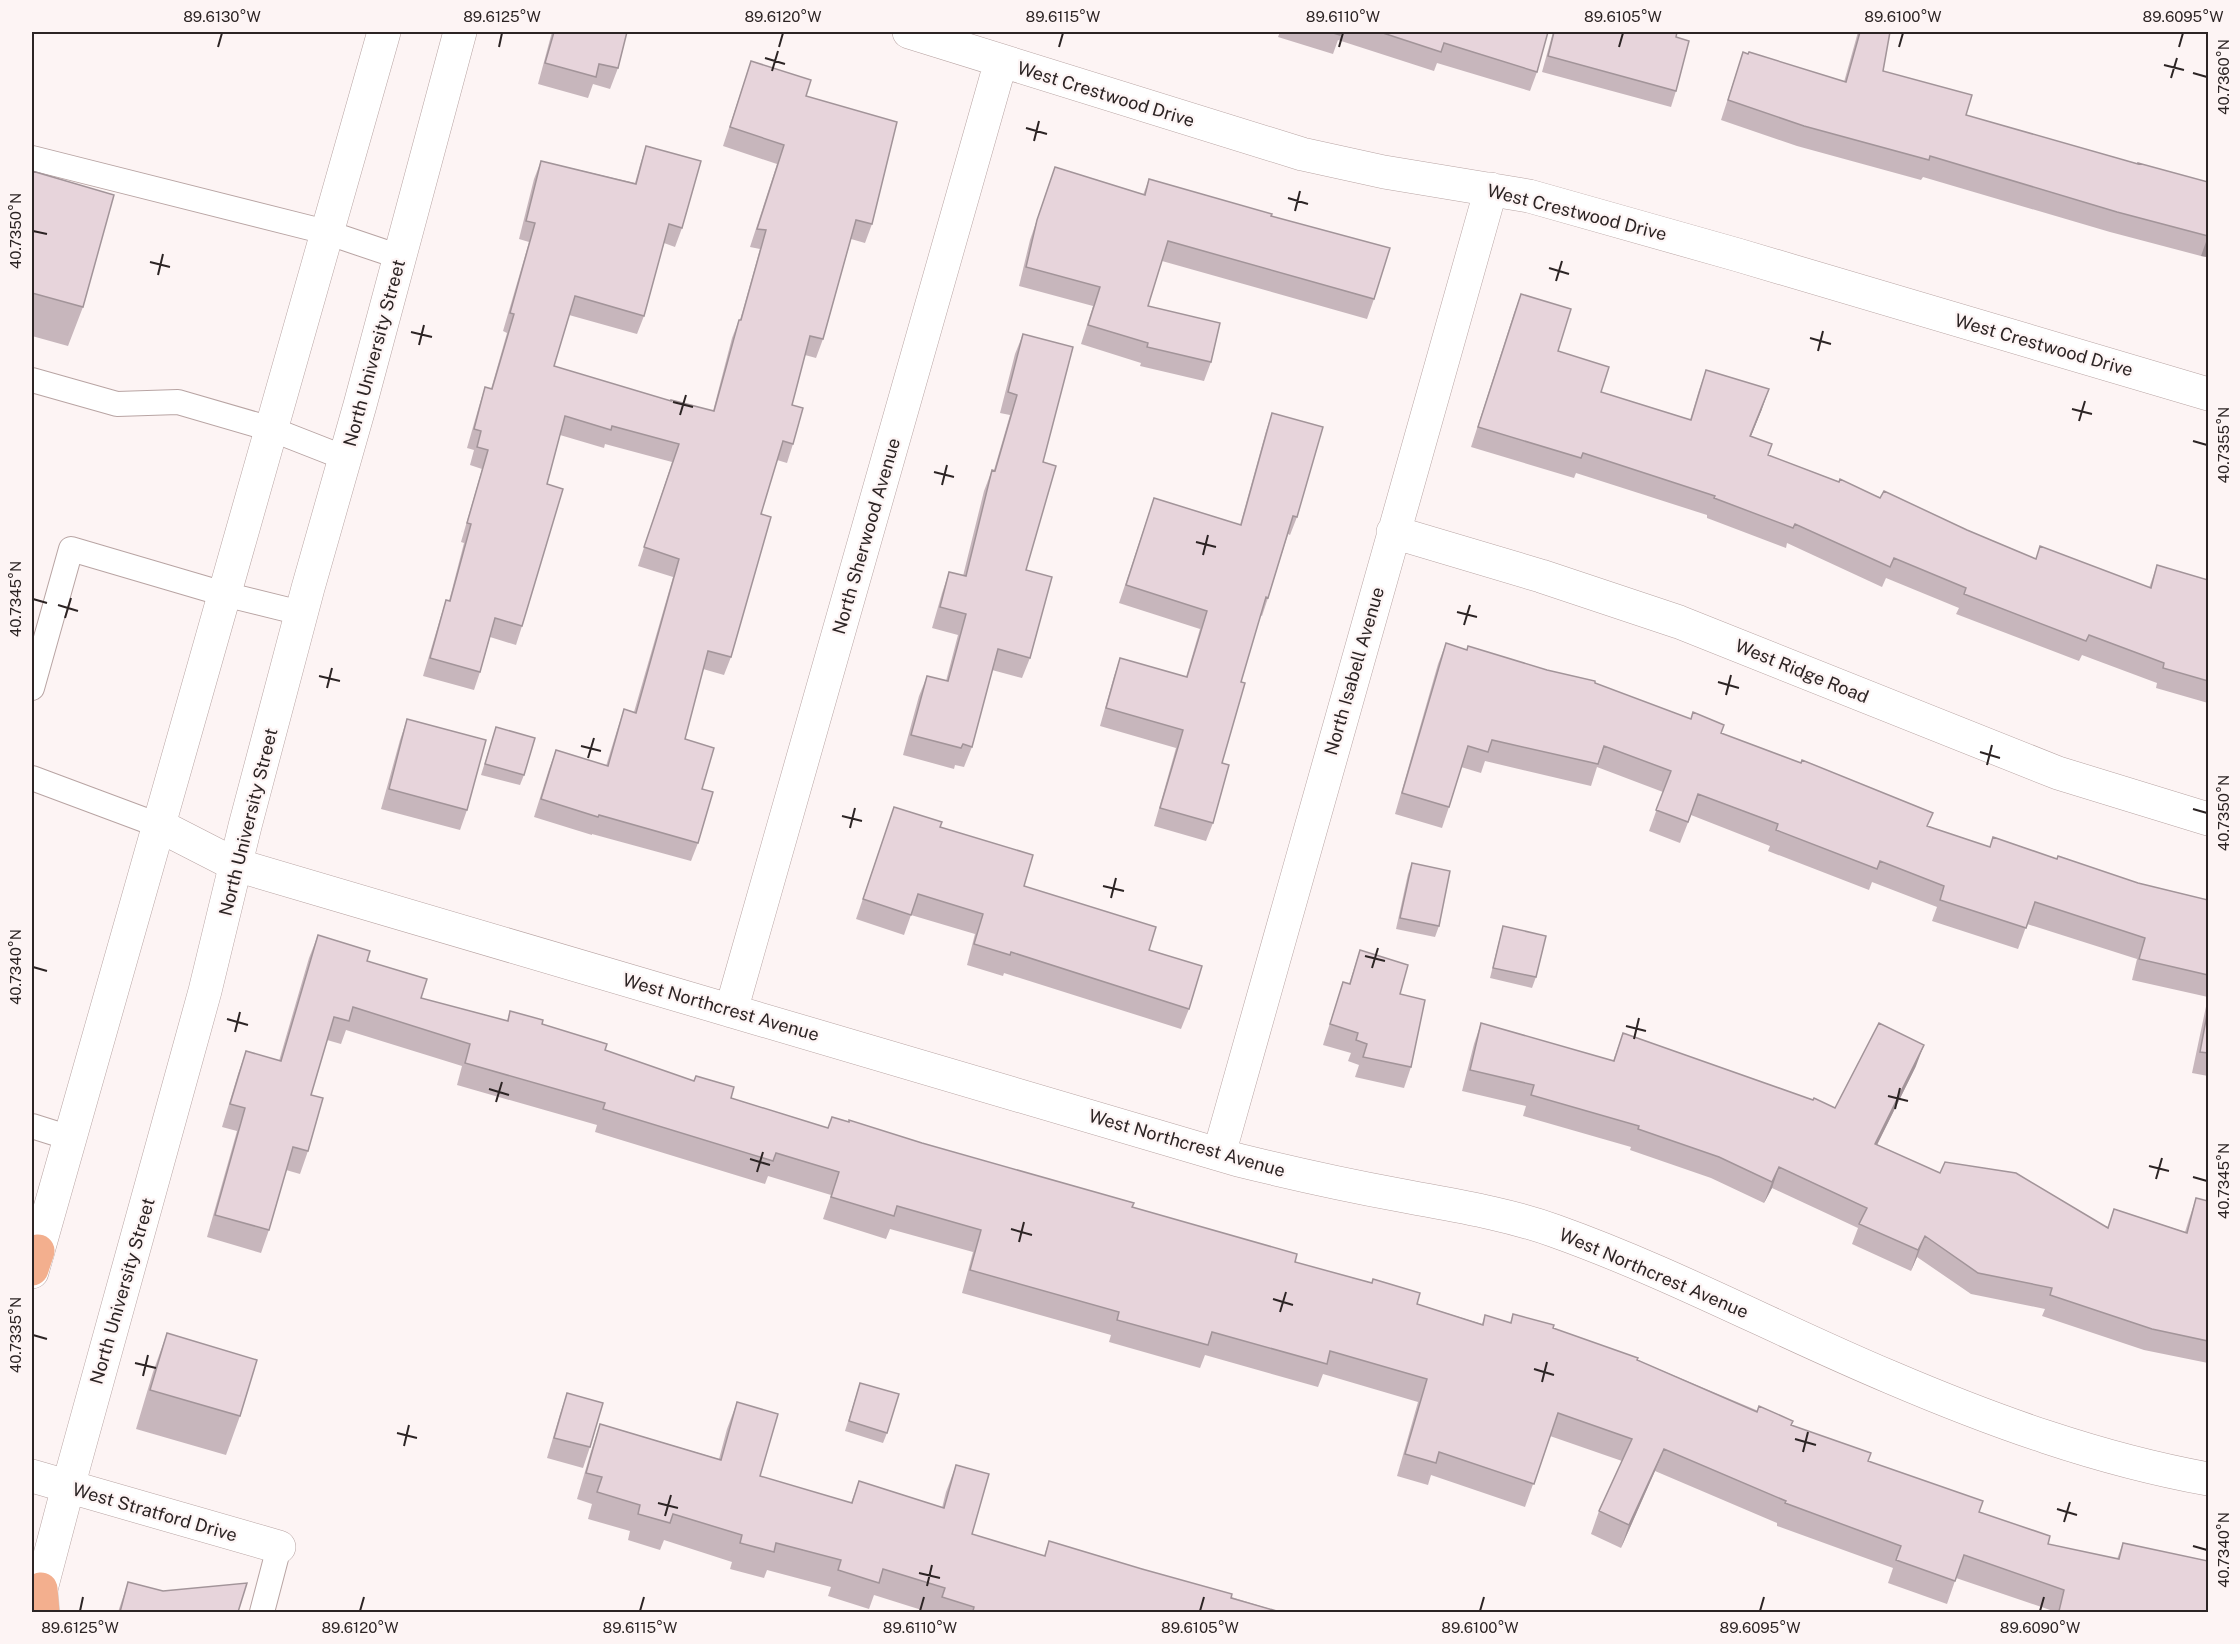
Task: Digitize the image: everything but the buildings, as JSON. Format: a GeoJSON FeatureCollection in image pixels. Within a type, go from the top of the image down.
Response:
{"type":"FeatureCollection","features":[{"type":"Feature","properties":{"kind":"street"},"geometry":{"type":"LineString","coordinates":[[34,1264],[384,32]]}},
{"type":"Feature","properties":{"kind":"street","name":"North University Street"},"geometry":{"type":"LineString","coordinates":[[40,1605],[68,1487],[205,991],[301,613],[460,32]]}},
{"type":"Feature","properties":{"kind":"street","name":"West Crestwood Drive"},"geometry":{"type":"LineString","coordinates":[[909,32],[1302,154],[1384,172],[1529,196],[1663,233],[2208,394]]}},
{"type":"Feature","properties":{"kind":"street","name":"North Sherwood Avenue"},"geometry":{"type":"LineString","coordinates":[[731,1011],[1001,61]]}},
{"type":"Feature","properties":{"kind":"street","name":"North Isabell Avenue"},"geometry":{"type":"LineString","coordinates":[[1220,1154],[1491,189]]}},
{"type":"Feature","properties":{"kind":"street","name":"West Ridge Road"},"geometry":{"type":"LineString","coordinates":[[1393,532],[1541,576],[1679,622],[2058,773],[2208,819]]}},
{"type":"Feature","properties":{"kind":"street","name":"West Northcrest Avenue"},"geometry":{"type":"LineString","coordinates":[[158,825],[236,864],[1220,1154],[1294,1174],[1504,1217],[1552,1230],[1651,1270],[1888,1377],[2005,1423],[2124,1460],[2208,1479]]}},
{"type":"Feature","properties":{"kind":"street","name":"West Stratford Drive"},"geometry":{"type":"LineString","coordinates":[[32,1476],[279,1547]]}},
{"type":"Feature","properties":{"kind":"lane"},"geometry":{"type":"LineString","coordinates":[[32,158],[326,232],[400,257]]}},
{"type":"Feature","properties":{"kind":"lane"},"geometry":{"type":"LineString","coordinates":[[32,380],[117,404],[178,402],[271,429],[345,458]]}},
{"type":"Feature","properties":{"kind":"lane"},"geometry":{"type":"LineString","coordinates":[[32,688],[71,549],[224,594],[301,613]]}},
{"type":"Feature","properties":{"kind":"lane"},"geometry":{"type":"LineString","coordinates":[[32,778],[158,825]]}},
{"type":"Feature","properties":{"kind":"lane"},"geometry":{"type":"LineString","coordinates":[[32,1126],[70,1138]]}},
{"type":"Feature","properties":{"kind":"lane"},"geometry":{"type":"LineString","coordinates":[[262,1612],[279,1547]]}}]}
